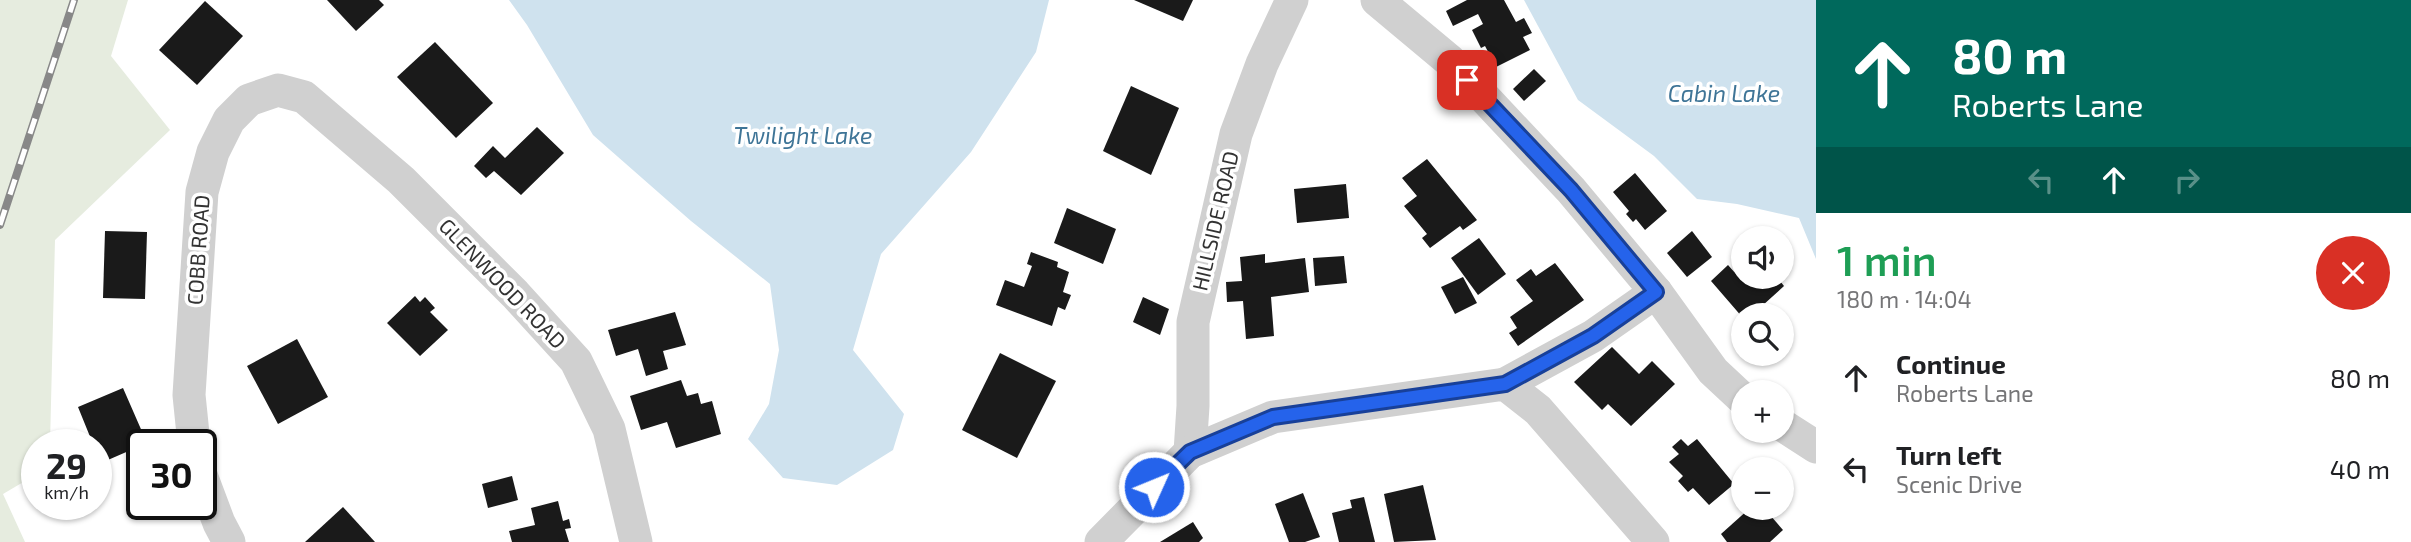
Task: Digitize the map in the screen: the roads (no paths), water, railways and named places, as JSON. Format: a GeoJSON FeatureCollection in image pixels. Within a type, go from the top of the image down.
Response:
{"type":"FeatureCollection","features":[{"type":"Feature","properties":{"kind":"street","name":"HILLSIDE ROAD"},"geometry":{"type":"LineString","coordinates":[[1190,452],[1193,322],[1236,134],[1262,64],[1292,0]]}},
{"type":"Feature","properties":{"kind":"street"},"geometry":{"type":"LineString","coordinates":[[1377,0],[1450,61],[1571,190],[1656,292],[1713,371],[1731,388]]}},
{"type":"Feature","properties":{"kind":"street","name":"COBB ROAD"},"geometry":{"type":"LineString","coordinates":[[192,429],[189,395],[202,192],[213,152],[229,120],[249,100],[278,90]]}},
{"type":"Feature","properties":{"kind":"street","name":"GLENWOOD ROAD"},"geometry":{"type":"LineString","coordinates":[[278,90],[304,97],[401,180],[576,361],[609,429],[636,542]]}},
{"type":"Feature","properties":{"kind":"street"},"geometry":{"type":"LineString","coordinates":[[1101,542],[1190,452],[1273,417],[1505,384],[1593,336],[1656,292]]}},
{"type":"Feature","properties":{"kind":"street"},"geometry":{"type":"LineString","coordinates":[[1505,384],[1538,411],[1653,542]]}},
{"type":"Feature","properties":{"kind":"street"},"geometry":{"type":"LineString","coordinates":[[1794,433],[1816,447]]}},
{"type":"Feature","properties":{"kind":"street"},"geometry":{"type":"LineString","coordinates":[[217,518],[229,542]]}},
{"type":"Feature","properties":{"kind":"water","name":"Twilight Lake"},"geometry":{"type":"Polygon","coordinates":[[[509,0],[1049,0],[1036,52],[971,152],[881,254],[853,350],[904,414],[893,450],[837,485],[783,478],[748,439],[769,404],[779,350],[770,284],[691,221],[593,135],[509,0]]]}},
{"type":"Feature","properties":{"kind":"water","name":"Cabin Lake"},"geometry":{"type":"Polygon","coordinates":[[[1524,0],[1816,0],[1816,259],[1799,218],[1737,204],[1697,199],[1654,156],[1578,100],[1524,0]]]}},
{"type":"Feature","properties":{"kind":"railway"},"geometry":{"type":"LineString","coordinates":[[0,225],[74,0]]}}]}
